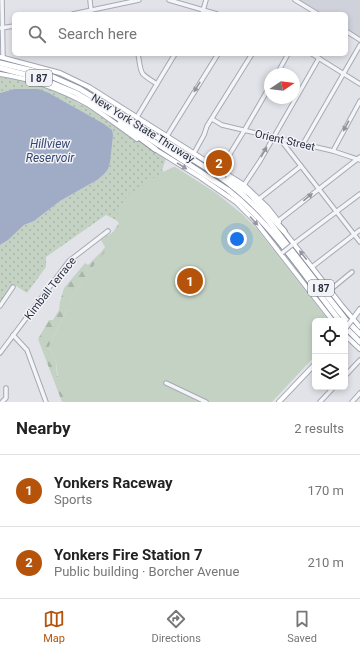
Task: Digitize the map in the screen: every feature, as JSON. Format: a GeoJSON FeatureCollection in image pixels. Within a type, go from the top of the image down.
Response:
{"type":"FeatureCollection","features":[{"type":"Feature","properties":{"kind":"highway","name":"New York State Thruway"},"geometry":{"type":"LineString","coordinates":[[0,63],[46,74],[80,88],[218,172],[264,216],[341,313],[360,334]]}},
{"type":"Feature","properties":{"kind":"highway","name":"New York State Thruway"},"geometry":{"type":"LineString","coordinates":[[0,68],[34,76],[60,85],[84,97],[217,182],[243,202],[268,228],[338,318]]}},
{"type":"Feature","properties":{"kind":"highway"},"geometry":{"type":"LineString","coordinates":[[113,115],[117,121],[155,149]]}},
{"type":"Feature","properties":{"kind":"highway"},"geometry":{"type":"LineString","coordinates":[[218,172],[250,194],[284,231]]}},
{"type":"Feature","properties":{"kind":"highway"},"geometry":{"type":"LineString","coordinates":[[348,331],[360,342]]}},
{"type":"Feature","properties":{"kind":"main road"},"geometry":{"type":"LineString","coordinates":[[1,57],[60,73],[74,79],[194,153],[218,172],[244,185],[268,208],[293,245],[312,267],[352,320],[360,327]]}},
{"type":"Feature","properties":{"kind":"main road"},"geometry":{"type":"LineString","coordinates":[[0,74],[40,83],[74,97],[90,106],[133,136],[213,185],[236,202],[255,221],[282,253],[331,318]]}},
{"type":"Feature","properties":{"kind":"main road"},"geometry":{"type":"LineString","coordinates":[[348,325],[360,309]]}},
{"type":"Feature","properties":{"kind":"main road"},"geometry":{"type":"LineString","coordinates":[[348,338],[360,349]]}},
{"type":"Feature","properties":{"kind":"main road"},"geometry":{"type":"LineString","coordinates":[[279,402],[312,367]]}},
{"type":"Feature","properties":{"kind":"street"},"geometry":{"type":"LineString","coordinates":[[1,57],[2,0]]}},
{"type":"Feature","properties":{"kind":"street"},"geometry":{"type":"LineString","coordinates":[[90,0],[91,10]]}},
{"type":"Feature","properties":{"kind":"street"},"geometry":{"type":"LineString","coordinates":[[82,12],[139,0]]}},
{"type":"Feature","properties":{"kind":"street"},"geometry":{"type":"LineString","coordinates":[[169,0],[202,12],[206,0]]}},
{"type":"Feature","properties":{"kind":"street"},"geometry":{"type":"LineString","coordinates":[[295,0],[313,12]]}},
{"type":"Feature","properties":{"kind":"street"},"geometry":{"type":"LineString","coordinates":[[1,28],[12,26]]}},
{"type":"Feature","properties":{"kind":"street"},"geometry":{"type":"LineString","coordinates":[[348,33],[360,40]]}},
{"type":"Feature","properties":{"kind":"street"},"geometry":{"type":"LineString","coordinates":[[303,144],[360,45]]}},
{"type":"Feature","properties":{"kind":"street"},"geometry":{"type":"LineString","coordinates":[[138,56],[140,70],[143,75],[157,84]]}},
{"type":"Feature","properties":{"kind":"street"},"geometry":{"type":"LineString","coordinates":[[137,117],[174,56]]}},
{"type":"Feature","properties":{"kind":"street"},"geometry":{"type":"LineString","coordinates":[[167,136],[217,56]]}},
{"type":"Feature","properties":{"kind":"street"},"geometry":{"type":"LineString","coordinates":[[194,153],[212,119],[251,56]]}},
{"type":"Feature","properties":{"kind":"street"},"geometry":{"type":"LineString","coordinates":[[280,68],[287,56]]}},
{"type":"Feature","properties":{"kind":"street"},"geometry":{"type":"LineString","coordinates":[[316,56],[360,84]]}},
{"type":"Feature","properties":{"kind":"street"},"geometry":{"type":"LineString","coordinates":[[244,185],[319,58]]}},
{"type":"Feature","properties":{"kind":"street"},"geometry":{"type":"LineString","coordinates":[[218,172],[264,96]]}},
{"type":"Feature","properties":{"kind":"street"},"geometry":{"type":"LineString","coordinates":[[333,151],[360,101]]}},
{"type":"Feature","properties":{"kind":"street","name":"Orient Street"},"geometry":{"type":"LineString","coordinates":[[212,119],[222,125],[244,131],[333,151],[359,159]]}},
{"type":"Feature","properties":{"kind":"street"},"geometry":{"type":"LineString","coordinates":[[280,139],[360,242]]}},
{"type":"Feature","properties":{"kind":"street"},"geometry":{"type":"LineString","coordinates":[[278,221],[319,188],[359,159]]}},
{"type":"Feature","properties":{"kind":"street"},"geometry":{"type":"LineString","coordinates":[[259,199],[301,166]]}},
{"type":"Feature","properties":{"kind":"street"},"geometry":{"type":"LineString","coordinates":[[282,253],[360,194]]}},
{"type":"Feature","properties":{"kind":"street"},"geometry":{"type":"LineString","coordinates":[[312,267],[360,230]]}},
{"type":"Feature","properties":{"kind":"street","name":"Kimball Terrace"},"geometry":{"type":"LineString","coordinates":[[0,353],[69,261],[108,231]]}},
{"type":"Feature","properties":{"kind":"street"},"geometry":{"type":"LineString","coordinates":[[330,290],[352,272]]}},
{"type":"Feature","properties":{"kind":"street"},"geometry":{"type":"LineString","coordinates":[[0,306],[13,287]]}},
{"type":"Feature","properties":{"kind":"street"},"geometry":{"type":"LineString","coordinates":[[13,335],[27,350],[46,402]]}},
{"type":"Feature","properties":{"kind":"street"},"geometry":{"type":"LineString","coordinates":[[348,373],[360,360]]}},
{"type":"Feature","properties":{"kind":"street"},"geometry":{"type":"LineString","coordinates":[[166,382],[206,402]]}},
{"type":"Feature","properties":{"kind":"street"},"geometry":{"type":"LineString","coordinates":[[2,402],[6,398],[6,388]]}},
{"type":"Feature","properties":{"kind":"street"},"geometry":{"type":"LineString","coordinates":[[320,402],[331,390]]}},
{"type":"Feature","properties":{"kind":"street"},"geometry":{"type":"LineString","coordinates":[[352,402],[360,394]]}},
{"type":"Feature","properties":{"kind":"shaded area"},"geometry":{"type":"Polygon","coordinates":[[[300,0],[360,0],[360,37],[348,29],[348,12],[320,12],[300,0]]]}},
{"type":"Feature","properties":{"kind":"green space","name":"Hillview Reservoir"},"geometry":{"type":"Polygon","coordinates":[[[0,76],[44,85],[77,100],[76,102],[84,106],[86,105],[166,159],[162,170],[164,172],[127,196],[116,220],[106,215],[46,257],[46,267],[27,293],[13,284],[0,302],[0,245],[8,240],[24,225],[34,221],[60,201],[97,180],[77,109],[49,93],[14,89],[0,93],[0,76]]]}},
{"type":"Feature","properties":{"kind":"green space"},"geometry":{"type":"Polygon","coordinates":[[[173,167],[177,168],[216,193],[242,214],[257,229],[327,318],[312,318],[312,359],[272,402],[69,402],[66,400],[67,398],[59,384],[56,362],[49,347],[68,307],[69,301],[105,252],[122,223],[115,219],[127,196],[173,167]]]}},
{"type":"Feature","properties":{"kind":"green space"},"geometry":{"type":"Polygon","coordinates":[[[175,167],[177,168],[123,223],[106,252],[98,260],[69,301],[69,305],[49,347],[56,362],[57,375],[72,402],[62,402],[38,339],[49,320],[53,320],[59,310],[64,288],[85,263],[88,265],[105,247],[101,240],[113,232],[119,223],[116,220],[127,196],[148,181],[175,167]]]}},
{"type":"Feature","properties":{"kind":"water","name":"Hillview Reservoir"},"geometry":{"type":"Polygon","coordinates":[[[14,89],[38,89],[49,93],[104,124],[112,130],[113,135],[110,162],[108,169],[104,174],[97,180],[60,201],[34,221],[24,225],[8,240],[0,245],[0,93],[14,89]]]}},
{"type":"Feature","properties":{"kind":"place","name":"Yonkers Fire Station 7"},"geometry":{"type":"Point","coordinates":[219,163]}},
{"type":"Feature","properties":{"kind":"place","name":"Yonkers Raceway"},"geometry":{"type":"Point","coordinates":[190,281]}}]}
